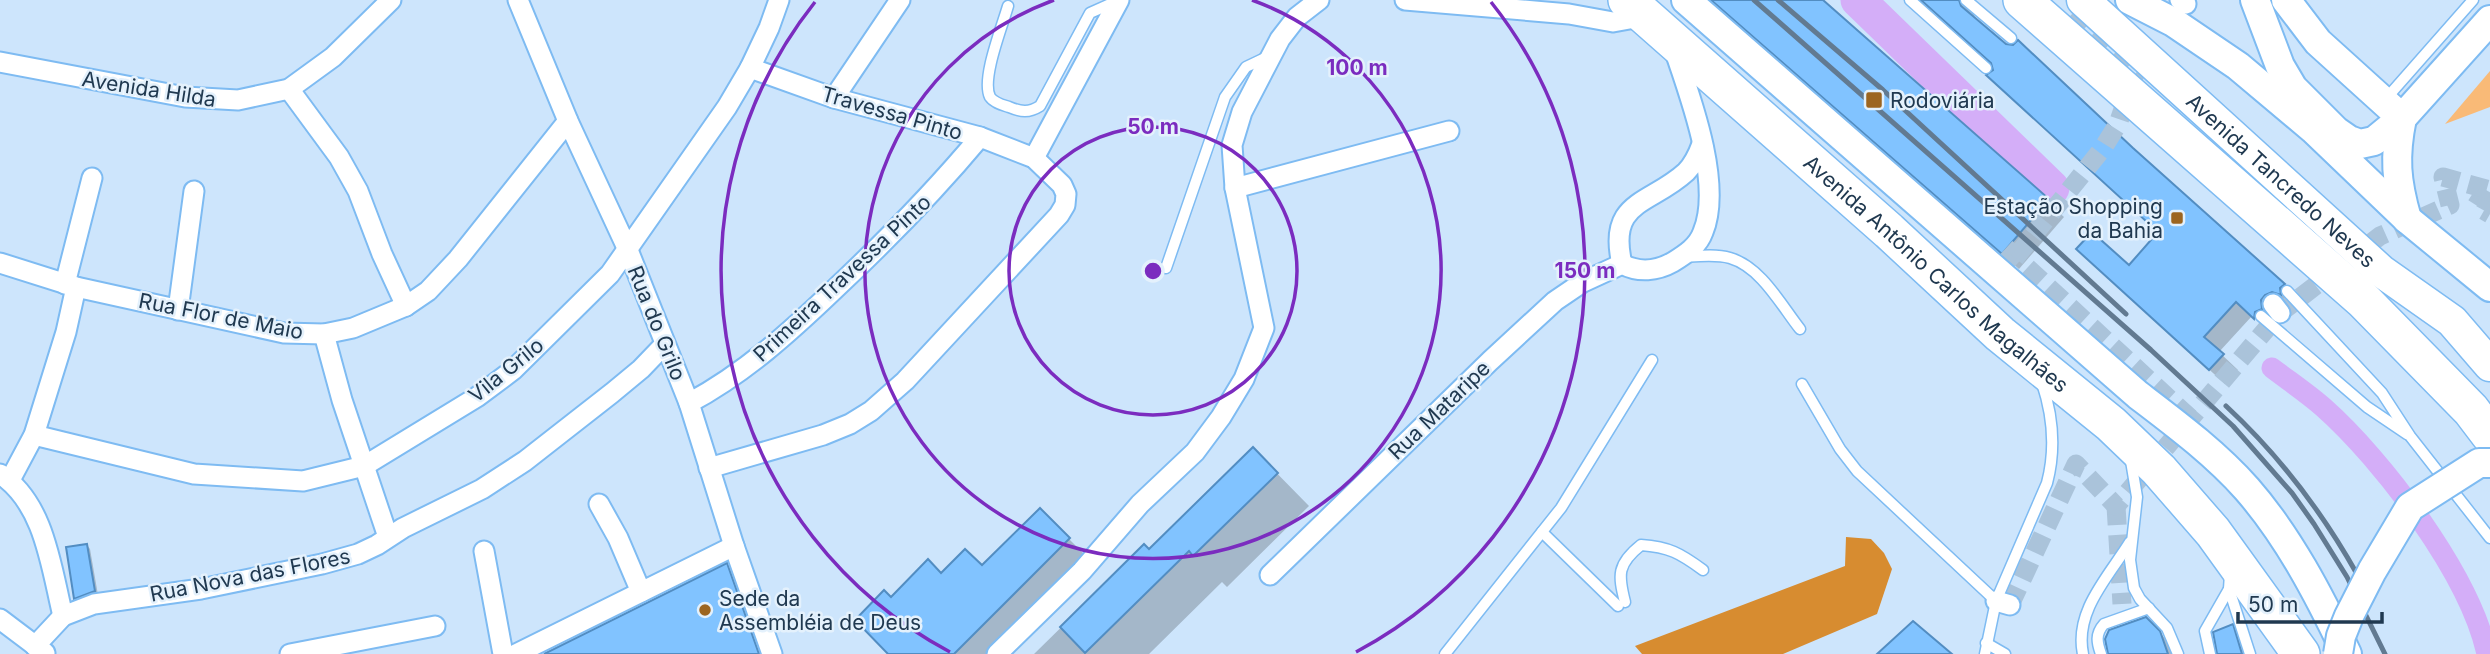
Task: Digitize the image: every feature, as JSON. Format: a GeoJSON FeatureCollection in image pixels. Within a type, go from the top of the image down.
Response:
{"type":"FeatureCollection","features":[{"type":"Feature","properties":{"kind":"highway","name":"Avenida Antônio Carlos Magalhães"},"geometry":{"type":"LineString","coordinates":[[1602,0],[1631,9],[1670,38],[2029,358],[2111,424],[2188,501],[2230,574],[2283,654]]}},
{"type":"Feature","properties":{"kind":"highway","name":"Avenida Tancredo Neves"},"geometry":{"type":"LineString","coordinates":[[2022,0],[2362,300],[2471,410],[2490,435]]}},
{"type":"Feature","properties":{"kind":"highway","name":"Avenida Antônio Carlos Magalhães"},"geometry":{"type":"LineString","coordinates":[[2230,574],[2301,654]]}},
{"type":"Feature","properties":{"kind":"main road"},"geometry":{"type":"LineString","coordinates":[[1686,0],[2128,386],[2200,443],[2248,490],[2311,584],[2347,654]]}},
{"type":"Feature","properties":{"kind":"main road","name":"Avenida Tancredo Neves"},"geometry":{"type":"LineString","coordinates":[[2082,0],[2381,271],[2490,345]]}},
{"type":"Feature","properties":{"kind":"main road"},"geometry":{"type":"LineString","coordinates":[[2130,0],[2173,22],[2238,66],[2313,129],[2407,219],[2490,287]]}},
{"type":"Feature","properties":{"kind":"main road"},"geometry":{"type":"LineString","coordinates":[[2255,0],[2280,66],[2293,88],[2336,131],[2360,144],[2374,141],[2393,110],[2490,20]]}},
{"type":"Feature","properties":{"kind":"main road"},"geometry":{"type":"LineString","coordinates":[[2286,0],[2318,42],[2393,110],[2397,143],[2396,170],[2407,219]]}},
{"type":"Feature","properties":{"kind":"main road"},"geometry":{"type":"LineString","coordinates":[[2452,321],[2490,365]]}},
{"type":"Feature","properties":{"kind":"main road"},"geometry":{"type":"LineString","coordinates":[[2338,654],[2341,636],[2349,616],[2410,507],[2479,463],[2490,463]]}},
{"type":"Feature","properties":{"kind":"street","name":"Avenida Hilda"},"geometry":{"type":"LineString","coordinates":[[0,62],[114,85],[214,101],[260,97],[289,89],[333,57],[391,0]]}},
{"type":"Feature","properties":{"kind":"street","name":"Rua do Grilo"},"geometry":{"type":"LineString","coordinates":[[518,0],[568,121],[628,250],[689,402],[734,546],[772,654]]}},
{"type":"Feature","properties":{"kind":"street","name":"Vila Grilo"},"geometry":{"type":"LineString","coordinates":[[34,435],[194,474],[303,481],[364,466],[477,397],[513,370],[610,274],[727,107],[750,68],[779,0]]}},
{"type":"Feature","properties":{"kind":"street"},"geometry":{"type":"LineString","coordinates":[[834,98],[900,0]]}},
{"type":"Feature","properties":{"kind":"street"},"geometry":{"type":"LineString","coordinates":[[997,654],[1082,571],[1140,504],[1195,452],[1244,379],[1264,328],[1235,188],[1232,145],[1242,112],[1279,39],[1297,17],[1319,0]]}},
{"type":"Feature","properties":{"kind":"street"},"geometry":{"type":"LineString","coordinates":[[1406,0],[1569,14],[1613,22],[1631,9]]}},
{"type":"Feature","properties":{"kind":"street"},"geometry":{"type":"LineString","coordinates":[[1034,158],[1118,1]]}},
{"type":"Feature","properties":{"kind":"street"},"geometry":{"type":"LineString","coordinates":[[1670,38],[1690,96],[1702,144],[1708,172],[1707,217],[1703,234],[1693,248],[1664,267],[1632,269],[1622,264],[1618,245],[1620,227],[1627,215],[1640,201],[1685,172],[1696,160],[1702,144]]}},
{"type":"Feature","properties":{"kind":"street","name":"Travessa Pinto"},"geometry":{"type":"LineString","coordinates":[[709,468],[774,451],[850,424],[871,411],[905,382],[1059,215],[1065,205],[1066,194],[1062,184],[1034,158],[980,137],[834,98],[750,68]]}},
{"type":"Feature","properties":{"kind":"street"},"geometry":{"type":"LineString","coordinates":[[289,89],[339,157],[358,191],[382,254],[406,306]]}},
{"type":"Feature","properties":{"kind":"street","name":"Rua Flor de Maio"},"geometry":{"type":"LineString","coordinates":[[0,263],[71,285],[284,332],[324,334],[353,328],[406,306],[428,291],[458,259],[568,121]]}},
{"type":"Feature","properties":{"kind":"street"},"geometry":{"type":"LineString","coordinates":[[1235,188],[1449,131]]}},
{"type":"Feature","properties":{"kind":"street","name":"Primeira Travessa Pinto"},"geometry":{"type":"LineString","coordinates":[[689,402],[746,368],[789,333],[923,204],[980,137]]}},
{"type":"Feature","properties":{"kind":"street"},"geometry":{"type":"LineString","coordinates":[[63,616],[39,522],[5,477],[34,435],[66,332],[71,285],[92,178]]}},
{"type":"Feature","properties":{"kind":"street"},"geometry":{"type":"LineString","coordinates":[[178,310],[194,191]]}},
{"type":"Feature","properties":{"kind":"street","name":"Rua Mataripe"},"geometry":{"type":"LineString","coordinates":[[1269,575],[1555,301],[1583,282],[1622,264]]}},
{"type":"Feature","properties":{"kind":"street"},"geometry":{"type":"LineString","coordinates":[[324,334],[342,400],[388,537]]}},
{"type":"Feature","properties":{"kind":"street","name":"Rua Nova das Flores"},"geometry":{"type":"LineString","coordinates":[[40,650],[63,616],[94,604],[201,589],[358,554],[482,489],[525,461],[641,369],[665,344]]}},
{"type":"Feature","properties":{"kind":"street"},"geometry":{"type":"LineString","coordinates":[[599,504],[618,538],[641,592]]}},
{"type":"Feature","properties":{"kind":"street"},"geometry":{"type":"LineString","coordinates":[[516,654],[540,648],[641,592],[734,546]]}},
{"type":"Feature","properties":{"kind":"street"},"geometry":{"type":"LineString","coordinates":[[484,551],[503,654]]}},
{"type":"Feature","properties":{"kind":"street"},"geometry":{"type":"LineString","coordinates":[[0,619],[40,650]]}},
{"type":"Feature","properties":{"kind":"street"},"geometry":{"type":"LineString","coordinates":[[290,654],[435,626]]}},
{"type":"Feature","properties":{"kind":"lane"},"geometry":{"type":"LineString","coordinates":[[1910,0],[1986,68]]}},
{"type":"Feature","properties":{"kind":"lane"},"geometry":{"type":"LineString","coordinates":[[1966,0],[2011,38]]}},
{"type":"Feature","properties":{"kind":"lane"},"geometry":{"type":"LineString","coordinates":[[2393,110],[2473,0]]}},
{"type":"Feature","properties":{"kind":"lane"},"geometry":{"type":"LineString","coordinates":[[1008,6],[987,81],[989,95],[993,101],[1010,108],[1031,111],[1040,106],[1090,13],[1118,1]]}},
{"type":"Feature","properties":{"kind":"lane"},"geometry":{"type":"LineString","coordinates":[[1166,268],[1225,97],[1246,68],[1271,55]]}},
{"type":"Feature","properties":{"kind":"lane"},"geometry":{"type":"LineString","coordinates":[[1681,257],[1730,258],[1747,267],[1763,281],[1800,329]]}},
{"type":"Feature","properties":{"kind":"lane"},"geometry":{"type":"LineString","coordinates":[[2410,436],[2367,407],[2275,306],[2382,393],[2410,436],[2490,538]]}},
{"type":"Feature","properties":{"kind":"lane"},"geometry":{"type":"LineString","coordinates":[[2004,654],[1985,648],[2052,463],[2050,411],[2042,385],[2029,358]]}},
{"type":"Feature","properties":{"kind":"lane"},"geometry":{"type":"LineString","coordinates":[[1445,654],[1580,481],[1652,359]]}},
{"type":"Feature","properties":{"kind":"lane"},"geometry":{"type":"LineString","coordinates":[[1802,384],[1840,449],[1857,471],[2003,603]]}},
{"type":"Feature","properties":{"kind":"lane"},"geometry":{"type":"LineString","coordinates":[[2111,424],[2130,458],[2136,479],[2136,517],[2131,542],[2134,588],[2167,628],[2178,654]]}},
{"type":"Feature","properties":{"kind":"lane"},"geometry":{"type":"LineString","coordinates":[[1542,532],[1621,604],[1619,576],[1627,557],[1641,545],[1663,547],[1682,554],[1703,570]]}},
{"type":"Feature","properties":{"kind":"lane"},"geometry":{"type":"LineString","coordinates":[[2084,654],[2081,644],[2086,612],[2131,542]]}},
{"type":"Feature","properties":{"kind":"lane"},"geometry":{"type":"LineString","coordinates":[[2210,654],[2205,631],[2230,574]]}},
{"type":"Feature","properties":{"kind":"lane"},"geometry":{"type":"LineString","coordinates":[[2230,574],[2250,654]]}},
{"type":"Feature","properties":{"kind":"lane"},"geometry":{"type":"LineString","coordinates":[[2101,654],[2097,637],[2104,624],[2149,608]]}},
{"type":"Feature","properties":{"kind":"shaded area"},"geometry":{"type":"Polygon","coordinates":[[[2490,71],[2490,107],[2445,124],[2490,71]]]}},
{"type":"Feature","properties":{"kind":"shaded area"},"geometry":{"type":"Polygon","coordinates":[[[1846,537],[1871,539],[1884,553],[1892,569],[1877,614],[1783,654],[1642,654],[1635,646],[1845,566],[1846,537]]]}},
{"type":"Feature","properties":{"kind":"building","name":"Rodoviária"},"geometry":{"type":"Polygon","coordinates":[[[1711,0],[1823,0],[2049,199],[2002,254],[1711,0]]]}},
{"type":"Feature","properties":{"kind":"building","name":"Estação Shopping da Bahia"},"geometry":{"type":"Polygon","coordinates":[[[1921,0],[1959,0],[1961,6],[2006,44],[2013,45],[2018,40],[2133,148],[2285,284],[2280,288],[2281,295],[2272,292],[2265,295],[2261,300],[2262,309],[2255,312],[2254,319],[2236,302],[2204,337],[2224,354],[2209,370],[2076,249],[2092,232],[2129,265],[2158,232],[1986,75],[1993,70],[1991,63],[1921,0]]]}},
{"type":"Feature","properties":{"kind":"building"},"geometry":{"type":"Polygon","coordinates":[[[1253,447],[1278,473],[1193,556],[1189,551],[1085,653],[1060,627],[1144,544],[1149,549],[1253,447]]]}},
{"type":"Feature","properties":{"kind":"building"},"geometry":{"type":"Polygon","coordinates":[[[1040,508],[1070,538],[954,654],[888,654],[855,620],[884,590],[891,597],[928,559],[941,573],[965,549],[982,565],[1040,508]]]}},
{"type":"Feature","properties":{"kind":"building"},"geometry":{"type":"Polygon","coordinates":[[[87,544],[95,591],[74,599],[66,547],[87,544]]]}},
{"type":"Feature","properties":{"kind":"building"},"geometry":{"type":"Polygon","coordinates":[[[727,563],[759,654],[544,654],[727,563]]]}},
{"type":"Feature","properties":{"kind":"building"},"geometry":{"type":"Polygon","coordinates":[[[2146,617],[2160,631],[2168,654],[2108,654],[2105,639],[2109,630],[2146,617]]]}},
{"type":"Feature","properties":{"kind":"building"},"geometry":{"type":"Polygon","coordinates":[[[1913,621],[1952,654],[1877,654],[1913,621]]]}},
{"type":"Feature","properties":{"kind":"building"},"geometry":{"type":"Polygon","coordinates":[[[2233,624],[2242,654],[2217,654],[2213,632],[2233,624]]]}},
{"type":"Feature","properties":{"kind":"waterway"},"geometry":{"type":"LineString","coordinates":[[1858,0],[2052,188]]}},
{"type":"Feature","properties":{"kind":"waterway"},"geometry":{"type":"LineString","coordinates":[[2272,368],[2317,402],[2347,430],[2397,488],[2421,521],[2463,590],[2478,623],[2487,654]]}},
{"type":"Feature","properties":{"kind":"tunnel"},"geometry":{"type":"LineString","coordinates":[[2015,258],[2103,148],[2118,124],[2135,74],[2068,13],[2081,0]]}},
{"type":"Feature","properties":{"kind":"tunnel"},"geometry":{"type":"LineString","coordinates":[[2010,605],[2076,464],[2116,506],[2280,313],[2380,236],[2450,205],[2443,177],[2490,190]]}},
{"type":"Feature","properties":{"kind":"tunnel"},"geometry":{"type":"LineString","coordinates":[[2490,203],[2481,198],[2476,206],[2490,214]]}},
{"type":"Feature","properties":{"kind":"tunnel"},"geometry":{"type":"LineString","coordinates":[[2006,248],[2190,418]]}},
{"type":"Feature","properties":{"kind":"tunnel"},"geometry":{"type":"LineString","coordinates":[[2116,506],[2122,604]]}},
{"type":"Feature","properties":{"kind":"railway"},"geometry":{"type":"LineString","coordinates":[[1754,0],[2151,350],[2233,426],[2292,493],[2314,524],[2347,577],[2385,654]]}},
{"type":"Feature","properties":{"kind":"railway"},"geometry":{"type":"LineString","coordinates":[[1778,0],[1883,90],[2126,314]]}},
{"type":"Feature","properties":{"kind":"railway"},"geometry":{"type":"LineString","coordinates":[[2226,406],[2282,464],[2329,528],[2357,574]]}},
{"type":"Feature","properties":{"kind":"place","name":"Rodoviária"},"geometry":{"type":"Point","coordinates":[1874,100]}},
{"type":"Feature","properties":{"kind":"place","name":"Estação Shopping da Bahia"},"geometry":{"type":"Point","coordinates":[2177,218]}},
{"type":"Feature","properties":{"kind":"place","name":"Sede da Assembléia de Deus"},"geometry":{"type":"Point","coordinates":[705,610]}}]}
